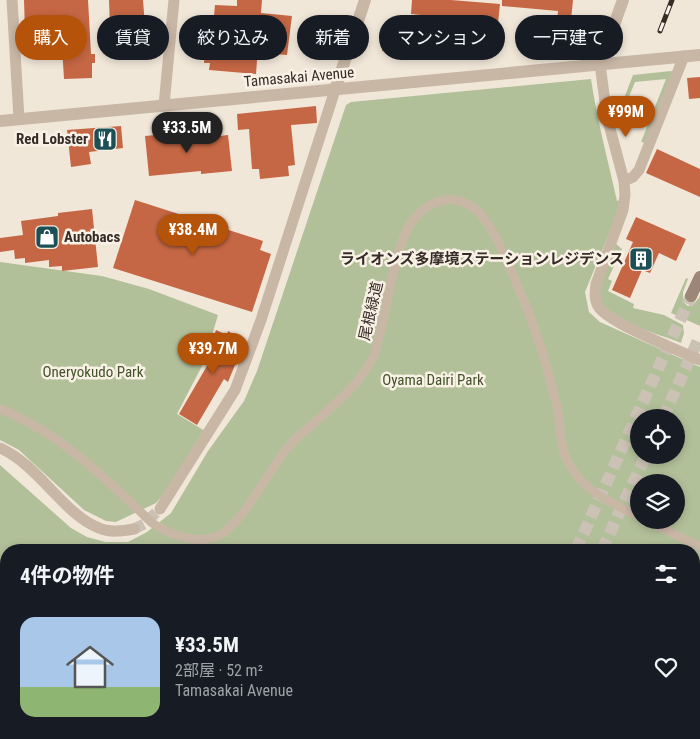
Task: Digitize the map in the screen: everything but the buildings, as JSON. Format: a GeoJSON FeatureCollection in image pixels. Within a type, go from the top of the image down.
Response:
{"type":"FeatureCollection","features":[{"type":"Feature","properties":{"kind":"main road"},"geometry":{"type":"LineString","coordinates":[[691,296],[700,277]]}},
{"type":"Feature","properties":{"kind":"street"},"geometry":{"type":"LineString","coordinates":[[12,0],[19,119]]}},
{"type":"Feature","properties":{"kind":"street"},"geometry":{"type":"LineString","coordinates":[[164,105],[174,0]]}},
{"type":"Feature","properties":{"kind":"street"},"geometry":{"type":"LineString","coordinates":[[160,509],[235,390],[261,320],[365,0]]}},
{"type":"Feature","properties":{"kind":"street"},"geometry":{"type":"LineString","coordinates":[[623,0],[600,64],[608,117],[624,181],[625,195],[623,210],[596,284],[597,306],[610,319],[700,360]]}},
{"type":"Feature","properties":{"kind":"street","name":"Tamasakai Avenue"},"geometry":{"type":"LineString","coordinates":[[0,121],[700,55]]}},
{"type":"Feature","properties":{"kind":"street"},"geometry":{"type":"LineString","coordinates":[[624,181],[634,177],[639,170],[684,56]]}},
{"type":"Feature","properties":{"kind":"street","name":"尾根緑道"},"geometry":{"type":"LineString","coordinates":[[0,409],[42,428],[62,443],[152,523],[168,533],[190,538],[212,538],[220,535],[235,524],[268,473],[290,444],[353,388],[365,373],[374,356],[406,233],[419,212],[435,202],[448,199],[466,203],[482,216],[498,241],[536,331],[557,405],[562,445],[570,466],[580,482],[592,491],[630,511]]}},
{"type":"Feature","properties":{"kind":"street"},"geometry":{"type":"LineString","coordinates":[[0,448],[20,458],[89,523],[108,531],[134,529]]}},
{"type":"Feature","properties":{"kind":"street"},"geometry":{"type":"LineString","coordinates":[[664,529],[694,544]]}},
{"type":"Feature","properties":{"kind":"green space"},"geometry":{"type":"Polygon","coordinates":[[[671,71],[674,73],[646,143],[641,142],[666,79],[635,82],[615,131],[611,112],[619,111],[633,75],[671,71]]]}},
{"type":"Feature","properties":{"kind":"green space","name":"Oyama Dairi Park"},"geometry":{"type":"Polygon","coordinates":[[[591,79],[599,125],[617,201],[620,200],[617,214],[585,292],[589,312],[600,322],[700,367],[700,544],[0,544],[0,465],[71,528],[87,537],[105,542],[128,542],[147,532],[171,513],[208,451],[244,401],[257,371],[346,105],[351,102],[591,79]]]}},
{"type":"Feature","properties":{"kind":"green space"},"geometry":{"type":"Polygon","coordinates":[[[616,244],[622,249],[608,279],[612,281],[608,291],[634,304],[633,308],[664,315],[683,325],[684,333],[681,343],[618,318],[601,302],[600,287],[616,244]]]}},
{"type":"Feature","properties":{"kind":"green space","name":"Oneryokudo Park"},"geometry":{"type":"Polygon","coordinates":[[[0,262],[102,276],[149,289],[218,315],[204,362],[177,414],[205,431],[170,487],[156,503],[116,522],[106,521],[84,510],[19,450],[0,440],[0,262]]]}},
{"type":"Feature","properties":{"kind":"green space"},"geometry":{"type":"Polygon","coordinates":[[[686,278],[688,279],[683,292],[683,302],[688,306],[694,304],[700,296],[700,326],[671,313],[686,278]]]}},
{"type":"Feature","properties":{"kind":"tunnel"},"geometry":{"type":"LineString","coordinates":[[579,544],[691,296]]}},
{"type":"Feature","properties":{"kind":"tunnel"},"geometry":{"type":"LineString","coordinates":[[667,409],[700,336]]}},
{"type":"Feature","properties":{"kind":"tunnel"},"geometry":{"type":"LineString","coordinates":[[605,544],[642,464]]}},
{"type":"Feature","properties":{"kind":"tunnel"},"geometry":{"type":"LineString","coordinates":[[134,529],[144,524],[160,509]]}},
{"type":"Feature","properties":{"kind":"railway"},"geometry":{"type":"LineString","coordinates":[[660,31],[672,0]]}},
{"type":"Feature","properties":{"kind":"place","name":"Red Lobster"},"geometry":{"type":"Point","coordinates":[105,139]}},
{"type":"Feature","properties":{"kind":"place","name":"Autobacs"},"geometry":{"type":"Point","coordinates":[47,237]}},
{"type":"Feature","properties":{"kind":"place","name":"ライオンズ多摩境ステーションレジデンス"},"geometry":{"type":"Point","coordinates":[641,259]}}]}
